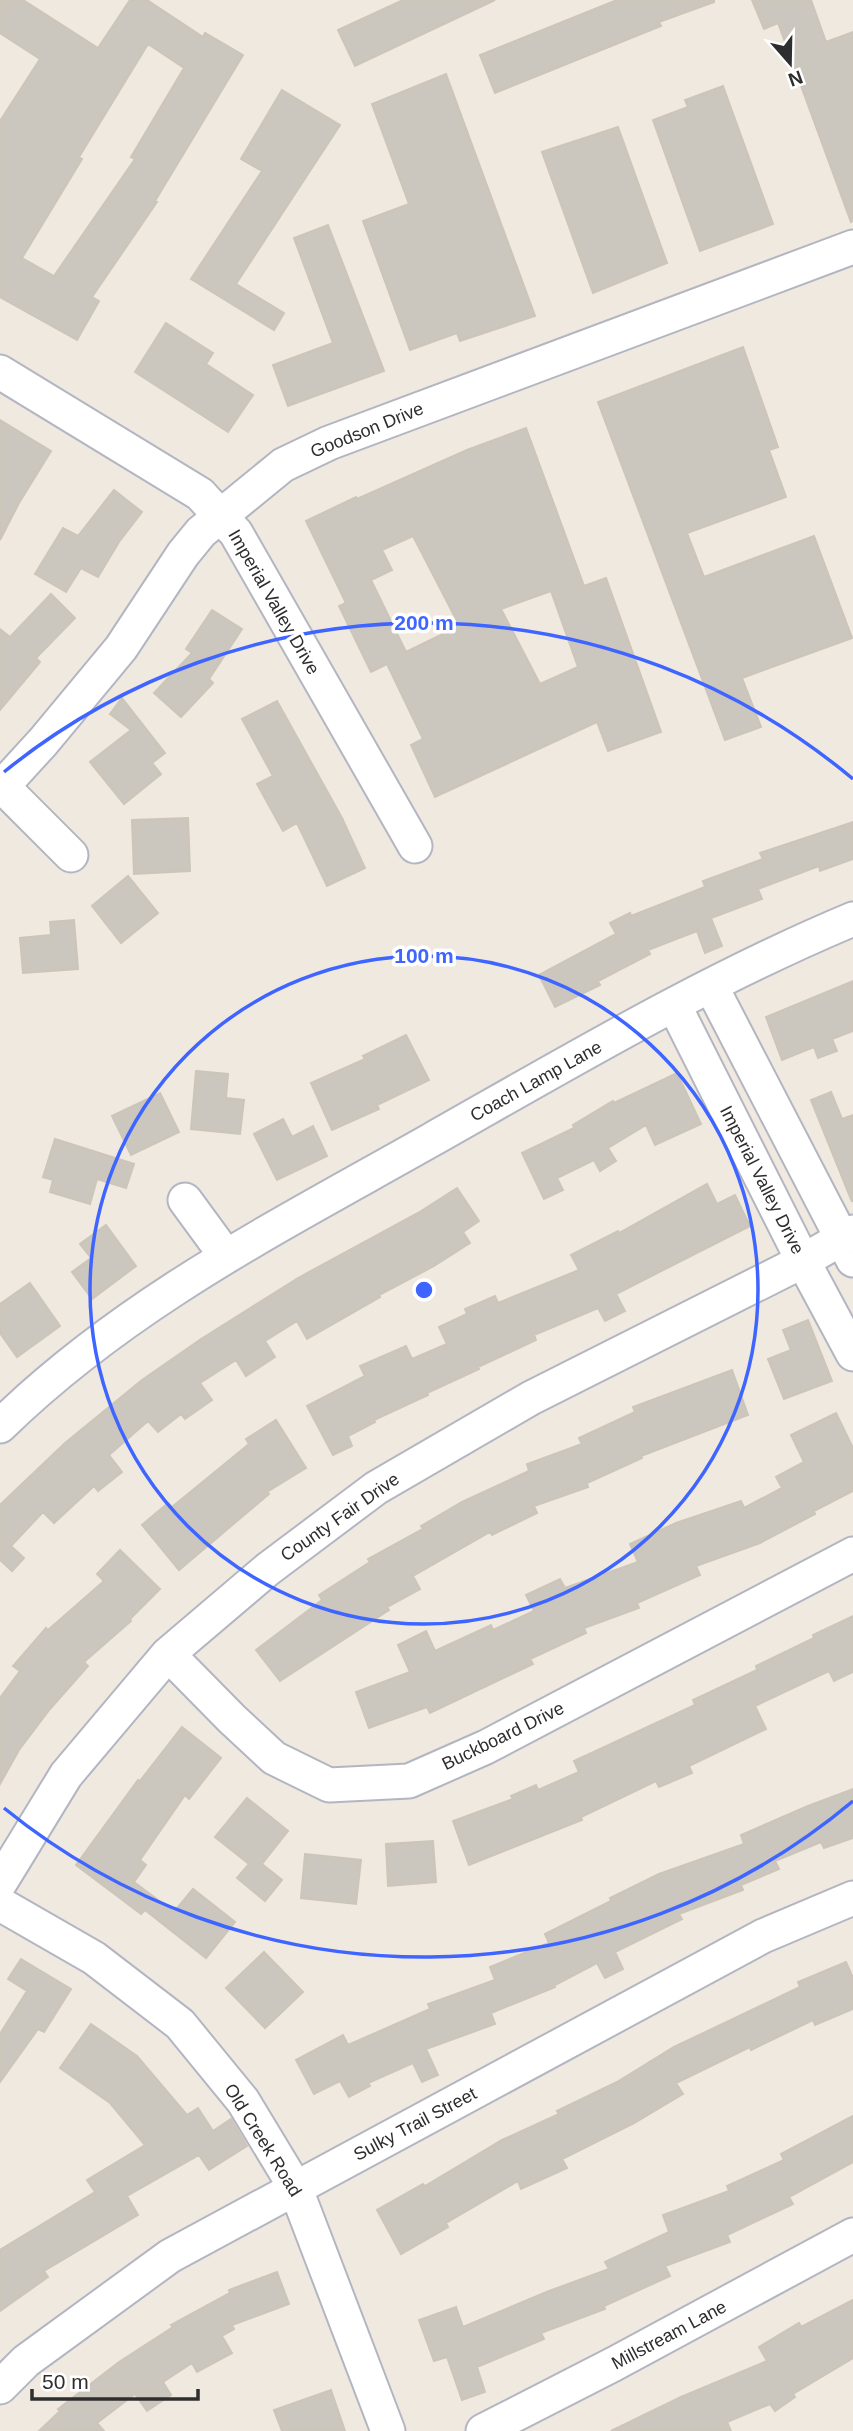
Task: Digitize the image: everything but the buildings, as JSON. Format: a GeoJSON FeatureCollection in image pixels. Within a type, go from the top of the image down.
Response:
{"type":"FeatureCollection","features":[{"type":"Feature","properties":{"kind":"street","name":"Goodson Drive"},"geometry":{"type":"LineString","coordinates":[[71,855],[2,788],[121,648],[183,554],[201,532],[283,465],[329,443],[853,247]]}},
{"type":"Feature","properties":{"kind":"street","name":"Imperial Valley Drive"},"geometry":{"type":"LineString","coordinates":[[0,372],[200,494],[222,515],[236,533],[415,846]]}},
{"type":"Feature","properties":{"kind":"street","name":"Coach Lamp Lane"},"geometry":{"type":"LineString","coordinates":[[1,1424],[44,1384],[135,1314],[226,1256],[711,986],[853,919]]}},
{"type":"Feature","properties":{"kind":"street"},"geometry":{"type":"LineString","coordinates":[[711,986],[849,1244]]}},
{"type":"Feature","properties":{"kind":"street","name":"Imperial Valley Drive"},"geometry":{"type":"LineString","coordinates":[[674,1006],[853,1354]]}},
{"type":"Feature","properties":{"kind":"street"},"geometry":{"type":"LineString","coordinates":[[185,1200],[226,1256]]}},
{"type":"Feature","properties":{"kind":"street","name":"County Fair Drive"},"geometry":{"type":"LineString","coordinates":[[0,1883],[66,1775],[168,1654],[268,1569],[376,1488],[531,1398],[803,1261],[849,1244]]}},
{"type":"Feature","properties":{"kind":"street","name":"Buckboard Drive"},"geometry":{"type":"LineString","coordinates":[[168,1654],[274,1758],[328,1785],[410,1782],[486,1747],[853,1554]]}},
{"type":"Feature","properties":{"kind":"street","name":"Sulky Trail Street"},"geometry":{"type":"LineString","coordinates":[[0,2387],[26,2361],[170,2256],[763,1936],[853,1899]]}},
{"type":"Feature","properties":{"kind":"street","name":"Old Creek Road"},"geometry":{"type":"LineString","coordinates":[[0,1904],[94,1958],[180,2024],[243,2101],[295,2187],[387,2431]]}},
{"type":"Feature","properties":{"kind":"street","name":"Millstream Lane"},"geometry":{"type":"LineString","coordinates":[[483,2431],[614,2364],[853,2235]]}}]}
